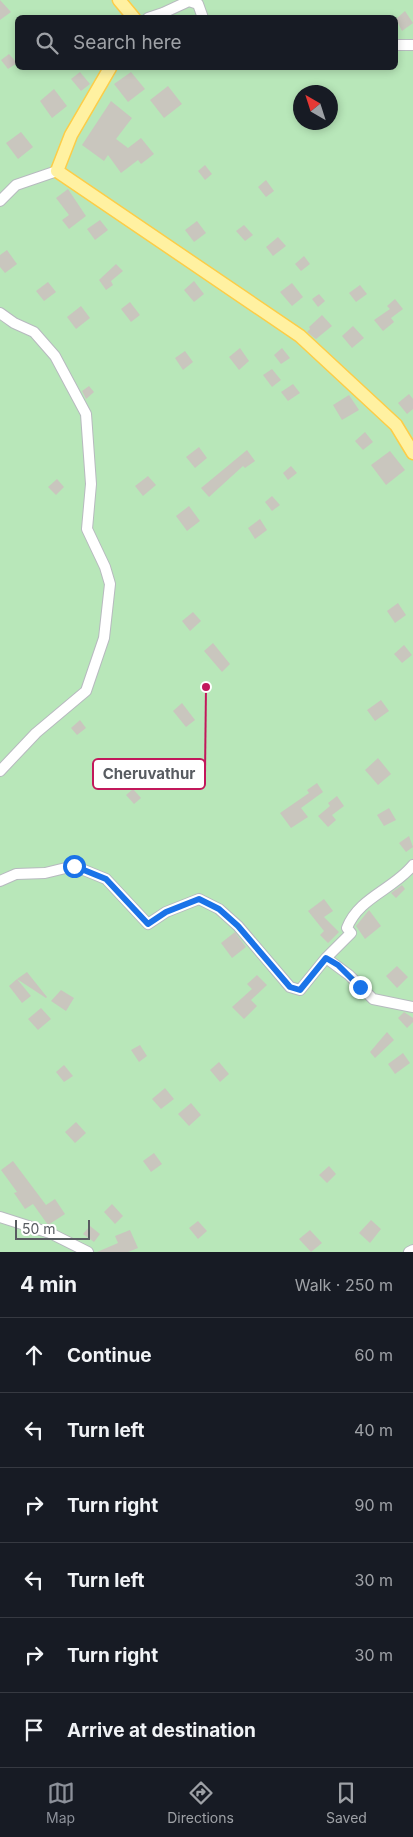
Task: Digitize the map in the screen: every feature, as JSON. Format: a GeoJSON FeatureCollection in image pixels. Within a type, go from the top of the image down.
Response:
{"type":"FeatureCollection","features":[{"type":"Feature","properties":{"kind":"main road"},"geometry":{"type":"LineString","coordinates":[[119,0],[132,15]]}},
{"type":"Feature","properties":{"kind":"main road"},"geometry":{"type":"LineString","coordinates":[[109,70],[71,135],[58,171],[300,336],[396,425],[413,453]]}},
{"type":"Feature","properties":{"kind":"street"},"geometry":{"type":"LineString","coordinates":[[159,15],[189,1],[198,4],[202,15]]}},
{"type":"Feature","properties":{"kind":"street"},"geometry":{"type":"LineString","coordinates":[[398,45],[413,45]]}},
{"type":"Feature","properties":{"kind":"street"},"geometry":{"type":"LineString","coordinates":[[0,201],[16,185],[58,171]]}},
{"type":"Feature","properties":{"kind":"street"},"geometry":{"type":"LineString","coordinates":[[0,313],[14,323],[34,332],[55,356],[86,414],[91,484],[87,529],[105,567],[110,584],[104,638],[86,691],[36,733],[0,771]]}},
{"type":"Feature","properties":{"kind":"street"},"geometry":{"type":"LineString","coordinates":[[0,881],[16,874],[45,872],[74,866],[106,879],[148,924],[166,912],[199,899],[226,915],[238,926],[290,987],[300,990],[326,958],[351,934],[347,928],[350,918],[369,899],[407,872],[413,865]]}},
{"type":"Feature","properties":{"kind":"street"},"geometry":{"type":"LineString","coordinates":[[326,958],[349,975],[373,999],[413,1007]]}},
{"type":"Feature","properties":{"kind":"street"},"geometry":{"type":"LineString","coordinates":[[0,1217],[50,1233],[88,1252]]}},
{"type":"Feature","properties":{"kind":"street"},"geometry":{"type":"LineString","coordinates":[[409,1252],[413,1250]]}},
{"type":"Feature","properties":{"kind":"green space"},"geometry":{"type":"Polygon","coordinates":[[[0,0],[413,0],[413,1252],[0,1252],[0,0]]]}},
{"type":"Feature","properties":{"kind":"building"},"geometry":{"type":"Polygon","coordinates":[[[0,0],[11,12],[0,20],[0,0]]]}},
{"type":"Feature","properties":{"kind":"building"},"geometry":{"type":"Polygon","coordinates":[[[405,11],[413,23],[402,31],[398,23],[398,17],[405,11]]]}},
{"type":"Feature","properties":{"kind":"building"},"geometry":{"type":"Polygon","coordinates":[[[9,54],[15,61],[15,64],[8,69],[1,60],[9,54]]]}},
{"type":"Feature","properties":{"kind":"building"},"geometry":{"type":"Polygon","coordinates":[[[80,72],[90,84],[81,91],[71,79],[80,72]]]}},
{"type":"Feature","properties":{"kind":"building"},"geometry":{"type":"Polygon","coordinates":[[[131,72],[145,89],[128,102],[114,84],[131,72]]]}},
{"type":"Feature","properties":{"kind":"building"},"geometry":{"type":"Polygon","coordinates":[[[168,86],[182,104],[164,118],[150,100],[168,86]]]}},
{"type":"Feature","properties":{"kind":"building"},"geometry":{"type":"Polygon","coordinates":[[[54,89],[67,106],[52,118],[40,101],[54,89]]]}},
{"type":"Feature","properties":{"kind":"building"},"geometry":{"type":"Polygon","coordinates":[[[111,101],[132,118],[116,139],[128,148],[141,138],[154,154],[141,164],[138,160],[121,173],[108,155],[104,161],[82,145],[111,101]]]}},
{"type":"Feature","properties":{"kind":"building"},"geometry":{"type":"Polygon","coordinates":[[[21,132],[33,147],[18,159],[6,143],[21,132]]]}},
{"type":"Feature","properties":{"kind":"building"},"geometry":{"type":"Polygon","coordinates":[[[205,165],[212,174],[205,180],[198,171],[205,165]]]}},
{"type":"Feature","properties":{"kind":"building"},"geometry":{"type":"Polygon","coordinates":[[[266,180],[274,191],[266,197],[258,187],[266,180]]]}},
{"type":"Feature","properties":{"kind":"building"},"geometry":{"type":"Polygon","coordinates":[[[68,189],[86,216],[69,229],[62,220],[69,215],[56,198],[68,189]]]}},
{"type":"Feature","properties":{"kind":"building"},"geometry":{"type":"Polygon","coordinates":[[[100,220],[108,230],[95,240],[87,229],[100,220]]]}},
{"type":"Feature","properties":{"kind":"building"},"geometry":{"type":"Polygon","coordinates":[[[197,221],[206,233],[194,242],[185,230],[197,221]]]}},
{"type":"Feature","properties":{"kind":"building"},"geometry":{"type":"Polygon","coordinates":[[[244,225],[253,235],[245,241],[236,231],[244,225]]]}},
{"type":"Feature","properties":{"kind":"building"},"geometry":{"type":"Polygon","coordinates":[[[278,237],[286,246],[273,256],[266,247],[278,237]]]}},
{"type":"Feature","properties":{"kind":"building"},"geometry":{"type":"Polygon","coordinates":[[[7,250],[17,264],[5,273],[0,267],[0,255],[7,250]]]}},
{"type":"Feature","properties":{"kind":"building"},"geometry":{"type":"Polygon","coordinates":[[[304,256],[310,264],[301,271],[295,264],[304,256]]]}},
{"type":"Feature","properties":{"kind":"building"},"geometry":{"type":"Polygon","coordinates":[[[116,264],[123,271],[111,281],[113,285],[106,290],[99,280],[116,264]]]}},
{"type":"Feature","properties":{"kind":"building"},"geometry":{"type":"Polygon","coordinates":[[[194,281],[204,294],[194,302],[184,290],[194,281]]]}},
{"type":"Feature","properties":{"kind":"building"},"geometry":{"type":"Polygon","coordinates":[[[48,282],[56,292],[44,301],[36,291],[48,282]]]}},
{"type":"Feature","properties":{"kind":"building"},"geometry":{"type":"Polygon","coordinates":[[[292,283],[303,297],[292,306],[280,292],[292,283]]]}},
{"type":"Feature","properties":{"kind":"building"},"geometry":{"type":"Polygon","coordinates":[[[360,285],[367,294],[356,302],[349,293],[360,285]]]}},
{"type":"Feature","properties":{"kind":"building"},"geometry":{"type":"Polygon","coordinates":[[[319,294],[325,301],[318,307],[312,299],[319,294]]]}},
{"type":"Feature","properties":{"kind":"building"},"geometry":{"type":"Polygon","coordinates":[[[395,299],[403,309],[391,318],[394,322],[383,331],[374,320],[390,309],[387,306],[395,299]]]}},
{"type":"Feature","properties":{"kind":"building"},"geometry":{"type":"Polygon","coordinates":[[[130,302],[140,315],[131,322],[121,309],[130,302]]]}},
{"type":"Feature","properties":{"kind":"building"},"geometry":{"type":"Polygon","coordinates":[[[81,306],[90,318],[76,329],[67,317],[81,306]]]}},
{"type":"Feature","properties":{"kind":"building"},"geometry":{"type":"Polygon","coordinates":[[[322,315],[332,326],[316,339],[307,332],[310,329],[309,327],[322,315]]]}},
{"type":"Feature","properties":{"kind":"building"},"geometry":{"type":"Polygon","coordinates":[[[353,326],[364,338],[352,348],[342,336],[353,326]]]}},
{"type":"Feature","properties":{"kind":"building"},"geometry":{"type":"Polygon","coordinates":[[[240,348],[249,361],[239,370],[229,357],[240,348]]]}},
{"type":"Feature","properties":{"kind":"building"},"geometry":{"type":"Polygon","coordinates":[[[282,348],[290,358],[281,364],[274,355],[282,348]]]}},
{"type":"Feature","properties":{"kind":"building"},"geometry":{"type":"Polygon","coordinates":[[[185,351],[193,362],[183,370],[175,358],[185,351]]]}},
{"type":"Feature","properties":{"kind":"building"},"geometry":{"type":"Polygon","coordinates":[[[272,369],[281,380],[272,387],[263,375],[272,369]]]}},
{"type":"Feature","properties":{"kind":"building"},"geometry":{"type":"Polygon","coordinates":[[[293,384],[300,393],[288,401],[281,392],[293,384]]]}},
{"type":"Feature","properties":{"kind":"building"},"geometry":{"type":"Polygon","coordinates":[[[89,386],[94,392],[86,399],[82,391],[89,386]]]}},
{"type":"Feature","properties":{"kind":"building"},"geometry":{"type":"Polygon","coordinates":[[[409,394],[413,399],[413,409],[407,414],[398,403],[409,394]]]}},
{"type":"Feature","properties":{"kind":"building"},"geometry":{"type":"Polygon","coordinates":[[[349,395],[359,410],[342,420],[333,405],[349,395]]]}},
{"type":"Feature","properties":{"kind":"building"},"geometry":{"type":"Polygon","coordinates":[[[365,432],[373,442],[363,450],[355,441],[365,432]]]}},
{"type":"Feature","properties":{"kind":"building"},"geometry":{"type":"Polygon","coordinates":[[[199,447],[207,458],[195,468],[186,457],[199,447]]]}},
{"type":"Feature","properties":{"kind":"building"},"geometry":{"type":"Polygon","coordinates":[[[247,450],[255,461],[245,468],[243,466],[209,497],[201,488],[247,450]]]}},
{"type":"Feature","properties":{"kind":"building"},"geometry":{"type":"Polygon","coordinates":[[[390,451],[405,470],[386,485],[371,465],[390,451]]]}},
{"type":"Feature","properties":{"kind":"building"},"geometry":{"type":"Polygon","coordinates":[[[291,466],[297,473],[288,480],[283,473],[291,466]]]}},
{"type":"Feature","properties":{"kind":"building"},"geometry":{"type":"Polygon","coordinates":[[[148,476],[156,485],[143,496],[135,486],[148,476]]]}},
{"type":"Feature","properties":{"kind":"building"},"geometry":{"type":"Polygon","coordinates":[[[57,479],[64,487],[56,495],[48,487],[57,479]]]}},
{"type":"Feature","properties":{"kind":"building"},"geometry":{"type":"Polygon","coordinates":[[[272,496],[280,505],[272,511],[265,502],[272,496]]]}},
{"type":"Feature","properties":{"kind":"building"},"geometry":{"type":"Polygon","coordinates":[[[189,506],[200,521],[187,531],[176,516],[189,506]]]}},
{"type":"Feature","properties":{"kind":"building"},"geometry":{"type":"Polygon","coordinates":[[[260,519],[267,530],[255,539],[248,528],[260,519]]]}},
{"type":"Feature","properties":{"kind":"building"},"geometry":{"type":"Polygon","coordinates":[[[398,603],[406,615],[395,623],[387,611],[398,603]]]}},
{"type":"Feature","properties":{"kind":"building"},"geometry":{"type":"Polygon","coordinates":[[[193,612],[201,621],[190,631],[182,621],[193,612]]]}},
{"type":"Feature","properties":{"kind":"building"},"geometry":{"type":"Polygon","coordinates":[[[213,643],[230,664],[222,672],[204,651],[213,643]]]}},
{"type":"Feature","properties":{"kind":"building"},"geometry":{"type":"Polygon","coordinates":[[[404,645],[412,655],[402,663],[394,654],[404,645]]]}},
{"type":"Feature","properties":{"kind":"building"},"geometry":{"type":"Polygon","coordinates":[[[381,700],[389,711],[375,721],[367,710],[381,700]]]}},
{"type":"Feature","properties":{"kind":"building"},"geometry":{"type":"Polygon","coordinates":[[[182,703],[195,720],[186,727],[173,711],[182,703]]]}},
{"type":"Feature","properties":{"kind":"building"},"geometry":{"type":"Polygon","coordinates":[[[80,720],[86,728],[77,735],[71,728],[80,720]]]}},
{"type":"Feature","properties":{"kind":"building"},"geometry":{"type":"Polygon","coordinates":[[[378,758],[391,774],[378,785],[365,770],[378,758]]]}},
{"type":"Feature","properties":{"kind":"building"},"geometry":{"type":"Polygon","coordinates":[[[317,783],[323,792],[301,808],[308,817],[291,828],[280,813],[309,793],[307,790],[317,783]]]}},
{"type":"Feature","properties":{"kind":"building"},"geometry":{"type":"Polygon","coordinates":[[[133,789],[141,798],[134,804],[126,795],[133,789]]]}},
{"type":"Feature","properties":{"kind":"building"},"geometry":{"type":"Polygon","coordinates":[[[337,796],[344,806],[332,815],[336,820],[328,827],[318,816],[330,806],[328,803],[337,796]]]}},
{"type":"Feature","properties":{"kind":"building"},"geometry":{"type":"Polygon","coordinates":[[[389,808],[396,820],[384,826],[377,815],[389,808]]]}},
{"type":"Feature","properties":{"kind":"building"},"geometry":{"type":"Polygon","coordinates":[[[409,836],[413,847],[406,852],[399,843],[409,836]]]}},
{"type":"Feature","properties":{"kind":"building"},"geometry":{"type":"Polygon","coordinates":[[[402,885],[405,889],[396,898],[391,893],[402,885]]]}},
{"type":"Feature","properties":{"kind":"building"},"geometry":{"type":"Polygon","coordinates":[[[324,899],[333,911],[324,917],[339,932],[328,943],[320,935],[324,931],[308,911],[324,899]]]}},
{"type":"Feature","properties":{"kind":"building"},"geometry":{"type":"Polygon","coordinates":[[[369,910],[381,926],[365,939],[356,926],[369,910]]]}},
{"type":"Feature","properties":{"kind":"building"},"geometry":{"type":"Polygon","coordinates":[[[235,932],[246,947],[232,958],[221,943],[235,932]]]}},
{"type":"Feature","properties":{"kind":"building"},"geometry":{"type":"Polygon","coordinates":[[[397,966],[408,977],[397,988],[386,976],[397,966]]]}},
{"type":"Feature","properties":{"kind":"building"},"geometry":{"type":"Polygon","coordinates":[[[27,972],[47,997],[46,998],[17,979],[27,972]]]}},
{"type":"Feature","properties":{"kind":"building"},"geometry":{"type":"Polygon","coordinates":[[[257,975],[267,985],[251,1000],[257,1006],[244,1019],[232,1007],[252,989],[247,984],[257,975]]]}},
{"type":"Feature","properties":{"kind":"building"},"geometry":{"type":"Polygon","coordinates":[[[17,979],[31,996],[22,1003],[9,986],[17,979]]]}},
{"type":"Feature","properties":{"kind":"building"},"geometry":{"type":"Polygon","coordinates":[[[61,990],[74,998],[66,1011],[51,1001],[61,990]]]}},
{"type":"Feature","properties":{"kind":"building"},"geometry":{"type":"Polygon","coordinates":[[[41,1008],[51,1019],[38,1030],[28,1019],[41,1008]]]}},
{"type":"Feature","properties":{"kind":"building"},"geometry":{"type":"Polygon","coordinates":[[[404,1012],[413,1018],[413,1022],[407,1028],[398,1018],[404,1012]]]}},
{"type":"Feature","properties":{"kind":"building"},"geometry":{"type":"Polygon","coordinates":[[[387,1032],[394,1040],[375,1058],[370,1052],[387,1032]]]}},
{"type":"Feature","properties":{"kind":"building"},"geometry":{"type":"Polygon","coordinates":[[[140,1045],[147,1056],[139,1062],[131,1050],[140,1045]]]}},
{"type":"Feature","properties":{"kind":"building"},"geometry":{"type":"Polygon","coordinates":[[[403,1053],[410,1063],[395,1074],[388,1064],[403,1053]]]}},
{"type":"Feature","properties":{"kind":"building"},"geometry":{"type":"Polygon","coordinates":[[[219,1062],[229,1074],[220,1082],[210,1070],[219,1062]]]}},
{"type":"Feature","properties":{"kind":"building"},"geometry":{"type":"Polygon","coordinates":[[[64,1065],[73,1076],[64,1082],[56,1072],[64,1065]]]}},
{"type":"Feature","properties":{"kind":"building"},"geometry":{"type":"Polygon","coordinates":[[[165,1088],[174,1099],[161,1109],[152,1099],[165,1088]]]}},
{"type":"Feature","properties":{"kind":"building"},"geometry":{"type":"Polygon","coordinates":[[[191,1103],[201,1115],[189,1126],[178,1114],[191,1103]]]}},
{"type":"Feature","properties":{"kind":"building"},"geometry":{"type":"Polygon","coordinates":[[[76,1122],[86,1133],[75,1143],[65,1132],[76,1122]]]}},
{"type":"Feature","properties":{"kind":"building"},"geometry":{"type":"Polygon","coordinates":[[[154,1153],[162,1164],[151,1172],[143,1161],[154,1153]]]}},
{"type":"Feature","properties":{"kind":"building"},"geometry":{"type":"Polygon","coordinates":[[[13,1161],[46,1205],[55,1199],[65,1214],[48,1225],[33,1204],[25,1209],[14,1193],[17,1192],[1,1170],[13,1161]]]}},
{"type":"Feature","properties":{"kind":"building"},"geometry":{"type":"Polygon","coordinates":[[[329,1166],[336,1174],[327,1183],[319,1175],[329,1166]]]}},
{"type":"Feature","properties":{"kind":"building"},"geometry":{"type":"Polygon","coordinates":[[[112,1204],[123,1216],[115,1224],[104,1212],[112,1204]]]}},
{"type":"Feature","properties":{"kind":"building"},"geometry":{"type":"Polygon","coordinates":[[[371,1220],[381,1229],[370,1243],[359,1233],[371,1220]]]}},
{"type":"Feature","properties":{"kind":"building"},"geometry":{"type":"Polygon","coordinates":[[[198,1221],[207,1231],[198,1239],[189,1228],[198,1221]]]}},
{"type":"Feature","properties":{"kind":"building"},"geometry":{"type":"Polygon","coordinates":[[[90,1226],[100,1234],[94,1242],[83,1234],[90,1226]]]}},
{"type":"Feature","properties":{"kind":"building"},"geometry":{"type":"Polygon","coordinates":[[[130,1230],[138,1248],[128,1252],[97,1252],[118,1243],[115,1236],[130,1230]]]}},
{"type":"Feature","properties":{"kind":"building"},"geometry":{"type":"Polygon","coordinates":[[[310,1230],[322,1243],[311,1252],[299,1239],[310,1230]]]}},
{"type":"Feature","properties":{"kind":"place","name":"Cheruvathur"},"geometry":{"type":"Point","coordinates":[206,687]}},
{"type":"Feature","properties":{"kind":"route"},"geometry":{"type":"LineString","coordinates":[[74,866],[106,879],[148,924],[166,912],[199,899],[219,909],[238,926],[290,987],[300,990],[326,958],[338,965],[360,987]]}}]}
